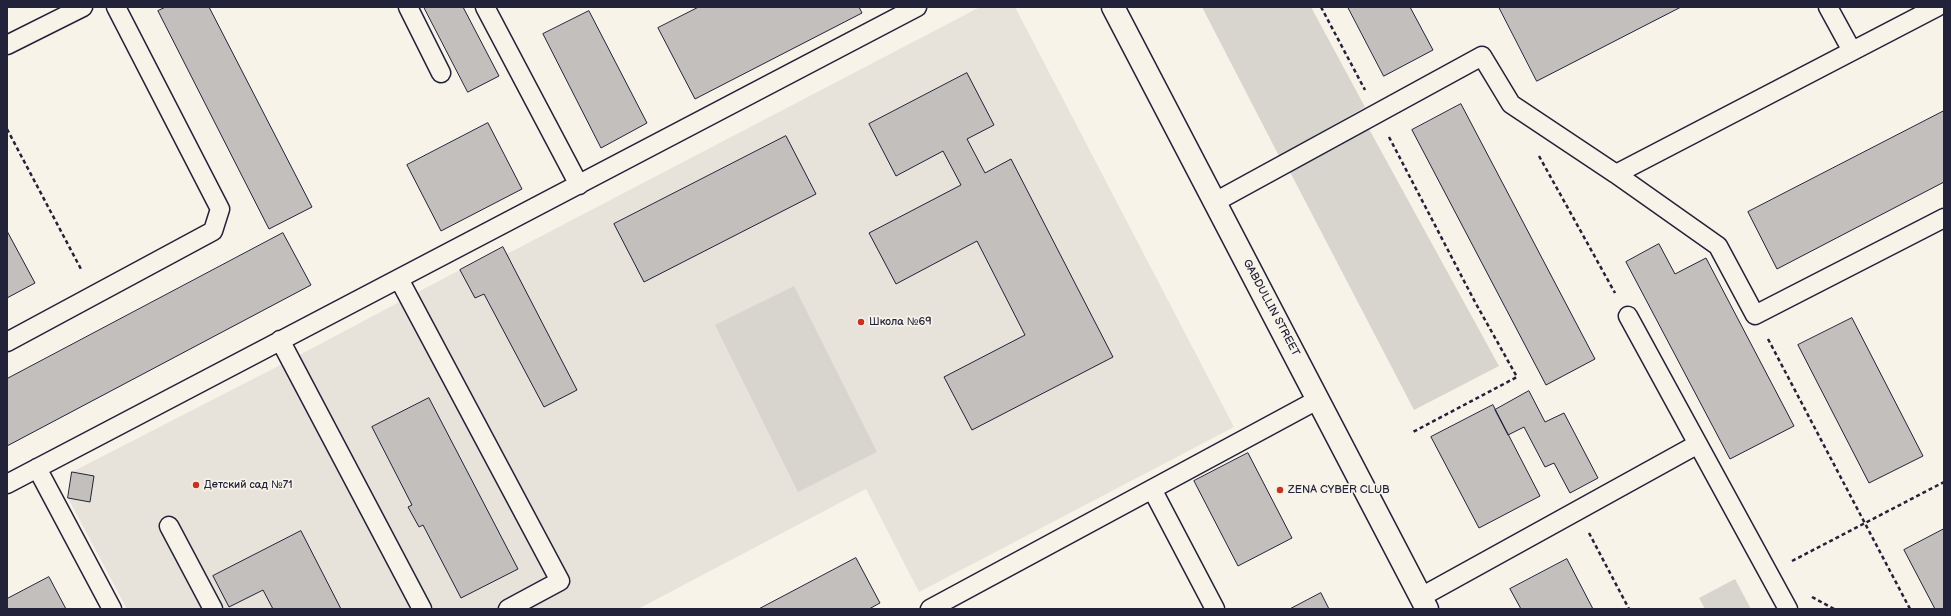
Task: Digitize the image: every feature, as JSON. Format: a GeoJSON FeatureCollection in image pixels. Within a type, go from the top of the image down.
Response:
{"type":"FeatureCollection","features":[{"type":"Feature","properties":{"kind":"street","name":"GABDULLIN STREET"},"geometry":{"type":"LineString","coordinates":[[1113,7],[1424,603]]}},
{"type":"Feature","properties":{"kind":"lane"},"geometry":{"type":"LineString","coordinates":[[7,45],[83,7]]}},
{"type":"Feature","properties":{"kind":"lane"},"geometry":{"type":"LineString","coordinates":[[7,342],[213,231],[220,209],[116,7]]}},
{"type":"Feature","properties":{"kind":"lane"},"geometry":{"type":"LineString","coordinates":[[408,7],[441,73]]}},
{"type":"Feature","properties":{"kind":"lane"},"geometry":{"type":"LineString","coordinates":[[485,7],[579,185]]}},
{"type":"Feature","properties":{"kind":"lane"},"geometry":{"type":"LineString","coordinates":[[7,484],[579,185],[896,12],[917,7]]}},
{"type":"Feature","properties":{"kind":"lane"},"geometry":{"type":"LineString","coordinates":[[1828,7],[1852,51]]}},
{"type":"Feature","properties":{"kind":"lane"},"geometry":{"type":"LineString","coordinates":[[1616,174],[1937,7]]}},
{"type":"Feature","properties":{"kind":"lane"},"geometry":{"type":"LineString","coordinates":[[1215,202],[1482,56],[1511,104],[1616,174],[1718,246],[1755,315],[1944,218]]}},
{"type":"Feature","properties":{"kind":"lane"},"geometry":{"type":"LineString","coordinates":[[400,279],[560,581],[508,609]]}},
{"type":"Feature","properties":{"kind":"lane"},"geometry":{"type":"LineString","coordinates":[[1628,316],[1788,609]]}},
{"type":"Feature","properties":{"kind":"lane"},"geometry":{"type":"LineString","coordinates":[[280,340],[422,609]]}},
{"type":"Feature","properties":{"kind":"lane"},"geometry":{"type":"LineString","coordinates":[[930,609],[1319,400]]}},
{"type":"Feature","properties":{"kind":"lane"},"geometry":{"type":"LineString","coordinates":[[1424,603],[1577,510],[1698,444]]}},
{"type":"Feature","properties":{"kind":"lane"},"geometry":{"type":"LineString","coordinates":[[37,468],[112,609]]}},
{"type":"Feature","properties":{"kind":"lane"},"geometry":{"type":"LineString","coordinates":[[1152,489],[1215,609]]}},
{"type":"Feature","properties":{"kind":"lane"},"geometry":{"type":"LineString","coordinates":[[169,526],[213,609]]}},
{"type":"Feature","properties":{"kind":"path"},"geometry":{"type":"LineString","coordinates":[[1321,7],[1475,302],[1517,377],[1411,433]]}},
{"type":"Feature","properties":{"kind":"path"},"geometry":{"type":"LineString","coordinates":[[7,129],[95,295]]}},
{"type":"Feature","properties":{"kind":"path"},"geometry":{"type":"LineString","coordinates":[[1537,152],[1628,316]]}},
{"type":"Feature","properties":{"kind":"path"},"geometry":{"type":"LineString","coordinates":[[1755,315],[1910,609]]}},
{"type":"Feature","properties":{"kind":"path"},"geometry":{"type":"LineString","coordinates":[[1768,573],[1944,482]]}},
{"type":"Feature","properties":{"kind":"path"},"geometry":{"type":"LineString","coordinates":[[1577,510],[1629,609]]}},
{"type":"Feature","properties":{"kind":"shaded area","name":"Школа №69"},"geometry":{"type":"Polygon","coordinates":[[[980,7],[1015,7],[1234,427],[919,592],[866,489],[638,609],[127,609],[68,498],[72,472],[290,360],[503,247],[507,254],[980,7]]]}},
{"type":"Feature","properties":{"kind":"shaded area"},"geometry":{"type":"Polygon","coordinates":[[[1202,7],[1311,7],[1365,107],[1279,156],[1202,7]]]}},
{"type":"Feature","properties":{"kind":"shaded area"},"geometry":{"type":"Polygon","coordinates":[[[1369,129],[1499,366],[1414,410],[1290,172],[1369,129]]]}},
{"type":"Feature","properties":{"kind":"shaded area"},"geometry":{"type":"Polygon","coordinates":[[[794,286],[877,452],[798,492],[715,325],[794,286]]]}},
{"type":"Feature","properties":{"kind":"shaded area"},"geometry":{"type":"Polygon","coordinates":[[[1735,579],[1751,609],[1705,609],[1699,598],[1735,579]]]}},
{"type":"Feature","properties":{"kind":"building"},"geometry":{"type":"Polygon","coordinates":[[[166,7],[209,7],[312,207],[269,229],[158,11],[166,7]]]}},
{"type":"Feature","properties":{"kind":"building"},"geometry":{"type":"Polygon","coordinates":[[[424,7],[463,7],[499,76],[468,92],[424,7]]]}},
{"type":"Feature","properties":{"kind":"building"},"geometry":{"type":"Polygon","coordinates":[[[699,7],[859,7],[862,13],[695,99],[658,28],[699,7]]]}},
{"type":"Feature","properties":{"kind":"building"},"geometry":{"type":"Polygon","coordinates":[[[1348,7],[1410,7],[1433,50],[1384,76],[1348,7]]]}},
{"type":"Feature","properties":{"kind":"building"},"geometry":{"type":"Polygon","coordinates":[[[1499,7],[1681,7],[1537,81],[1499,7]]]}},
{"type":"Feature","properties":{"kind":"building"},"geometry":{"type":"Polygon","coordinates":[[[589,11],[647,123],[601,148],[543,34],[589,11]]]}},
{"type":"Feature","properties":{"kind":"building"},"geometry":{"type":"Polygon","coordinates":[[[967,73],[994,125],[967,139],[985,173],[1011,159],[1113,357],[972,430],[944,377],[1025,335],[977,241],[896,284],[869,233],[961,185],[943,151],[896,176],[869,124],[967,73]]]}},
{"type":"Feature","properties":{"kind":"building"},"geometry":{"type":"Polygon","coordinates":[[[1461,104],[1595,359],[1546,385],[1412,130],[1461,104]]]}},
{"type":"Feature","properties":{"kind":"building"},"geometry":{"type":"Polygon","coordinates":[[[1944,111],[1944,182],[1777,269],[1748,212],[1944,111]]]}},
{"type":"Feature","properties":{"kind":"building"},"geometry":{"type":"Polygon","coordinates":[[[488,123],[522,189],[441,231],[407,165],[488,123]]]}},
{"type":"Feature","properties":{"kind":"building"},"geometry":{"type":"Polygon","coordinates":[[[786,136],[816,194],[644,282],[614,224],[786,136]]]}},
{"type":"Feature","properties":{"kind":"building"},"geometry":{"type":"Polygon","coordinates":[[[7,231],[35,283],[7,298],[7,231]]]}},
{"type":"Feature","properties":{"kind":"building"},"geometry":{"type":"Polygon","coordinates":[[[283,233],[311,285],[7,446],[7,379],[283,233]]]}},
{"type":"Feature","properties":{"kind":"building"},"geometry":{"type":"Polygon","coordinates":[[[1659,244],[1675,274],[1706,258],[1794,426],[1730,459],[1626,262],[1659,244]]]}},
{"type":"Feature","properties":{"kind":"building"},"geometry":{"type":"Polygon","coordinates":[[[503,247],[577,390],[544,407],[484,294],[475,298],[460,270],[503,247]]]}},
{"type":"Feature","properties":{"kind":"building"},"geometry":{"type":"Polygon","coordinates":[[[1852,318],[1923,456],[1869,483],[1798,345],[1852,318]]]}},
{"type":"Feature","properties":{"kind":"building"},"geometry":{"type":"Polygon","coordinates":[[[1529,391],[1545,422],[1564,413],[1598,478],[1570,493],[1554,463],[1545,467],[1524,427],[1508,435],[1495,410],[1529,391]]]}},
{"type":"Feature","properties":{"kind":"building"},"geometry":{"type":"Polygon","coordinates":[[[429,398],[518,569],[461,598],[423,525],[419,527],[408,507],[412,505],[372,427],[429,398]]]}},
{"type":"Feature","properties":{"kind":"building"},"geometry":{"type":"Polygon","coordinates":[[[1493,405],[1540,496],[1479,528],[1431,437],[1493,405]]]}},
{"type":"Feature","properties":{"kind":"building"},"geometry":{"type":"Polygon","coordinates":[[[1248,453],[1292,538],[1238,566],[1194,481],[1248,453]]]}},
{"type":"Feature","properties":{"kind":"building"},"geometry":{"type":"Polygon","coordinates":[[[72,472],[94,476],[90,502],[68,498],[72,472]]]}},
{"type":"Feature","properties":{"kind":"building"},"geometry":{"type":"Polygon","coordinates":[[[1944,529],[1944,609],[1935,609],[1904,550],[1944,529]]]}},
{"type":"Feature","properties":{"kind":"building"},"geometry":{"type":"Polygon","coordinates":[[[301,531],[341,609],[273,609],[263,590],[229,607],[213,576],[301,531]]]}},
{"type":"Feature","properties":{"kind":"building"},"geometry":{"type":"Polygon","coordinates":[[[856,558],[880,603],[869,609],[759,609],[856,558]]]}},
{"type":"Feature","properties":{"kind":"building"},"geometry":{"type":"Polygon","coordinates":[[[1567,559],[1593,609],[1521,609],[1510,589],[1567,559]]]}},
{"type":"Feature","properties":{"kind":"building"},"geometry":{"type":"Polygon","coordinates":[[[49,577],[66,609],[7,609],[7,599],[49,577]]]}},
{"type":"Feature","properties":{"kind":"building"},"geometry":{"type":"Polygon","coordinates":[[[1321,593],[1329,609],[1290,609],[1321,593]]]}},
{"type":"Feature","properties":{"kind":"place","name":"Школа №69"},"geometry":{"type":"Point","coordinates":[861,322]}},
{"type":"Feature","properties":{"kind":"place","name":"Детский сад №71"},"geometry":{"type":"Point","coordinates":[196,485]}},
{"type":"Feature","properties":{"kind":"place","name":"ZENA CYBER CLUB"},"geometry":{"type":"Point","coordinates":[1280,490]}}]}
